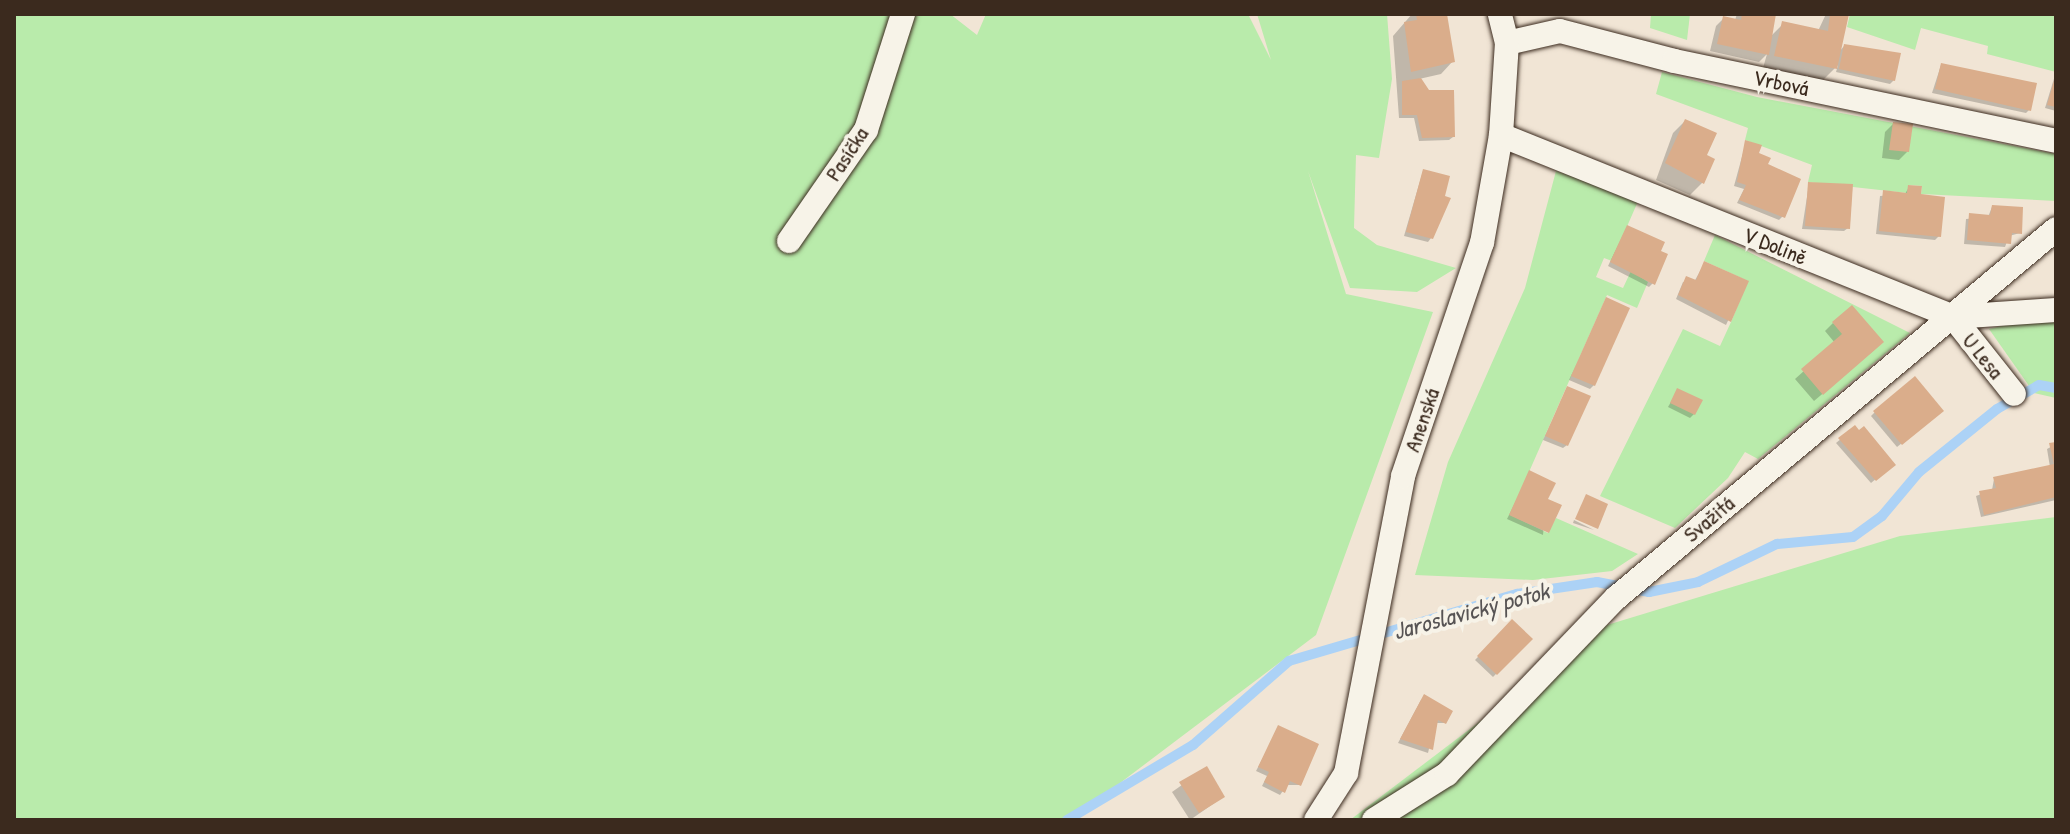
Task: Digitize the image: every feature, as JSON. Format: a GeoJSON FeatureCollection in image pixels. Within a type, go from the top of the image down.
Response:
{"type":"FeatureCollection","features":[{"type":"Feature","properties":{"kind":"street","name":"Pasíčka"},"geometry":{"type":"LineString","coordinates":[[789,241],[866,130],[903,14]]}},
{"type":"Feature","properties":{"kind":"street","name":"Anenská"},"geometry":{"type":"LineString","coordinates":[[1316,820],[1346,773],[1403,476],[1482,243],[1501,135],[1507,43],[1500,14]]}},
{"type":"Feature","properties":{"kind":"street","name":"Vrbová"},"geometry":{"type":"LineString","coordinates":[[1507,43],[1560,31],[1674,61],[2056,141]]}},
{"type":"Feature","properties":{"kind":"street","name":"V Dolině"},"geometry":{"type":"LineString","coordinates":[[1501,135],[1953,317],[2056,310]]}},
{"type":"Feature","properties":{"kind":"street","name":"Svažitá"},"geometry":{"type":"LineString","coordinates":[[1374,820],[1447,774],[1616,598],[2056,229]]}},
{"type":"Feature","properties":{"kind":"street","name":"U Lesa"},"geometry":{"type":"LineString","coordinates":[[1953,317],[2014,394]]}},
{"type":"Feature","properties":{"kind":"green space"},"geometry":{"type":"Polygon","coordinates":[[[14,14],[950,14],[977,35],[986,14],[1248,14],[1271,60],[1257,14],[1387,14],[1392,79],[1379,158],[1356,155],[1354,228],[1377,245],[1456,268],[1417,292],[1350,288],[1308,171],[1346,294],[1433,312],[1316,635],[1071,820],[14,820],[14,14]]]}},
{"type":"Feature","properties":{"kind":"green space"},"geometry":{"type":"Polygon","coordinates":[[[1651,14],[1690,14],[1687,40],[1650,28],[1651,14]]]}},
{"type":"Feature","properties":{"kind":"green space"},"geometry":{"type":"Polygon","coordinates":[[[1850,14],[2056,14],[2056,72],[1987,54],[1988,46],[1921,28],[1915,50],[1847,27],[1850,14]]]}},
{"type":"Feature","properties":{"kind":"green space"},"geometry":{"type":"Polygon","coordinates":[[[1662,72],[1757,97],[2056,154],[2056,201],[1921,194],[1922,186],[1909,185],[1907,193],[1808,182],[1812,165],[1745,140],[1748,128],[1656,94],[1662,72]]]}},
{"type":"Feature","properties":{"kind":"green space"},"geometry":{"type":"Polygon","coordinates":[[[1556,171],[1639,199],[1612,261],[1604,258],[1596,277],[1623,288],[1631,271],[1648,282],[1637,308],[1607,295],[1510,515],[1548,533],[1556,518],[1638,554],[1612,571],[1533,580],[1415,575],[1448,462],[1525,288],[1556,171]]]}},
{"type":"Feature","properties":{"kind":"green space"},"geometry":{"type":"Polygon","coordinates":[[[1715,235],[1910,333],[1758,459],[1745,452],[1728,478],[1675,528],[1600,496],[1683,329],[1720,346],[1731,322],[1748,281],[1704,261],[1715,235]]]}},
{"type":"Feature","properties":{"kind":"green space"},"geometry":{"type":"Polygon","coordinates":[[[2056,313],[2056,398],[2034,393],[1989,329],[2056,313]]]}},
{"type":"Feature","properties":{"kind":"green space"},"geometry":{"type":"Polygon","coordinates":[[[2056,517],[2056,820],[1350,820],[1607,625],[1900,536],[2056,517]]]}},
{"type":"Feature","properties":{"kind":"building"},"geometry":{"type":"Polygon","coordinates":[[[1416,14],[1447,14],[1455,62],[1411,72],[1404,22],[1417,20],[1416,14]]]}},
{"type":"Feature","properties":{"kind":"building"},"geometry":{"type":"Polygon","coordinates":[[[1742,14],[1776,14],[1769,55],[1717,44],[1723,16],[1741,20],[1742,14]]]}},
{"type":"Feature","properties":{"kind":"building"},"geometry":{"type":"Polygon","coordinates":[[[1830,14],[1849,14],[1837,69],[1774,56],[1782,21],[1828,31],[1830,14]]]}},
{"type":"Feature","properties":{"kind":"building"},"geometry":{"type":"Polygon","coordinates":[[[1844,44],[1901,53],[1895,81],[1839,69],[1844,44]]]}},
{"type":"Feature","properties":{"kind":"building"},"geometry":{"type":"Polygon","coordinates":[[[1941,63],[2037,83],[2031,111],[1935,89],[1941,63]]]}},
{"type":"Feature","properties":{"kind":"building"},"geometry":{"type":"Polygon","coordinates":[[[2056,74],[2056,107],[2047,105],[2056,74]]]}},
{"type":"Feature","properties":{"kind":"building"},"geometry":{"type":"Polygon","coordinates":[[[1421,78],[1429,90],[1454,90],[1455,137],[1422,138],[1417,115],[1402,115],[1402,81],[1421,78]]]}},
{"type":"Feature","properties":{"kind":"building"},"geometry":{"type":"Polygon","coordinates":[[[1685,119],[1717,133],[1707,155],[1715,159],[1704,184],[1665,163],[1685,119]]]}},
{"type":"Feature","properties":{"kind":"building"},"geometry":{"type":"Polygon","coordinates":[[[1893,122],[1913,124],[1909,152],[1889,150],[1893,122]]]}},
{"type":"Feature","properties":{"kind":"building"},"geometry":{"type":"Polygon","coordinates":[[[1745,140],[1762,145],[1759,153],[1771,158],[1768,164],[1801,179],[1785,218],[1739,200],[1746,185],[1737,182],[1745,140]]]}},
{"type":"Feature","properties":{"kind":"building"},"geometry":{"type":"Polygon","coordinates":[[[1423,169],[1450,176],[1445,196],[1451,198],[1433,239],[1406,232],[1423,169]]]}},
{"type":"Feature","properties":{"kind":"building"},"geometry":{"type":"Polygon","coordinates":[[[1808,182],[1853,184],[1850,229],[1805,226],[1808,182]]]}},
{"type":"Feature","properties":{"kind":"building"},"geometry":{"type":"Polygon","coordinates":[[[1908,185],[1922,186],[1921,194],[1945,197],[1941,237],[1879,231],[1883,190],[1907,193],[1908,185]]]}},
{"type":"Feature","properties":{"kind":"building"},"geometry":{"type":"Polygon","coordinates":[[[1992,205],[2023,207],[2022,234],[2012,233],[2011,244],[1967,240],[1969,213],[1990,215],[1992,205]]]}},
{"type":"Feature","properties":{"kind":"building"},"geometry":{"type":"Polygon","coordinates":[[[1627,225],[1665,242],[1661,251],[1668,254],[1655,285],[1610,262],[1627,225]]]}},
{"type":"Feature","properties":{"kind":"building"},"geometry":{"type":"Polygon","coordinates":[[[1704,261],[1749,281],[1731,322],[1678,295],[1686,276],[1696,280],[1704,261]]]}},
{"type":"Feature","properties":{"kind":"building"},"geometry":{"type":"Polygon","coordinates":[[[1606,297],[1630,308],[1595,386],[1571,376],[1606,297]]]}},
{"type":"Feature","properties":{"kind":"building"},"geometry":{"type":"Polygon","coordinates":[[[1852,305],[1884,342],[1823,395],[1801,369],[1842,334],[1832,322],[1852,305]]]}},
{"type":"Feature","properties":{"kind":"building"},"geometry":{"type":"Polygon","coordinates":[[[1915,376],[1944,411],[1902,445],[1873,411],[1915,376]]]}},
{"type":"Feature","properties":{"kind":"building"},"geometry":{"type":"Polygon","coordinates":[[[1567,386],[1591,396],[1568,446],[1545,436],[1567,386]]]}},
{"type":"Feature","properties":{"kind":"building"},"geometry":{"type":"Polygon","coordinates":[[[1677,388],[1703,400],[1695,415],[1670,403],[1677,388]]]}},
{"type":"Feature","properties":{"kind":"building"},"geometry":{"type":"Polygon","coordinates":[[[1855,425],[1859,430],[1864,426],[1896,465],[1876,481],[1838,438],[1855,425]]]}},
{"type":"Feature","properties":{"kind":"building"},"geometry":{"type":"Polygon","coordinates":[[[2056,442],[2056,497],[1984,515],[1979,491],[1996,488],[1993,477],[2054,464],[2049,443],[2056,442]]]}},
{"type":"Feature","properties":{"kind":"building"},"geometry":{"type":"Polygon","coordinates":[[[1529,470],[1556,483],[1548,499],[1562,505],[1549,533],[1509,515],[1529,470]]]}},
{"type":"Feature","properties":{"kind":"building"},"geometry":{"type":"Polygon","coordinates":[[[1586,494],[1608,504],[1598,529],[1575,519],[1586,494]]]}},
{"type":"Feature","properties":{"kind":"building"},"geometry":{"type":"Polygon","coordinates":[[[1512,619],[1533,639],[1497,675],[1477,656],[1512,619]]]}},
{"type":"Feature","properties":{"kind":"building"},"geometry":{"type":"Polygon","coordinates":[[[1424,694],[1453,711],[1446,724],[1438,720],[1433,750],[1400,739],[1424,694]]]}},
{"type":"Feature","properties":{"kind":"building"},"geometry":{"type":"Polygon","coordinates":[[[1278,725],[1319,744],[1301,786],[1290,781],[1285,793],[1264,782],[1269,772],[1258,767],[1278,725]]]}},
{"type":"Feature","properties":{"kind":"building"},"geometry":{"type":"Polygon","coordinates":[[[1207,766],[1225,797],[1199,813],[1179,782],[1207,766]]]}},
{"type":"Feature","properties":{"kind":"waterway","name":"Jaroslavický potok"},"geometry":{"type":"LineString","coordinates":[[1067,820],[1193,745],[1289,661],[1517,594],[1597,582],[1649,592],[1698,582],[1777,544],[1853,537],[1882,516],[1919,472],[1997,409],[2039,385],[2056,388]]}}]}
